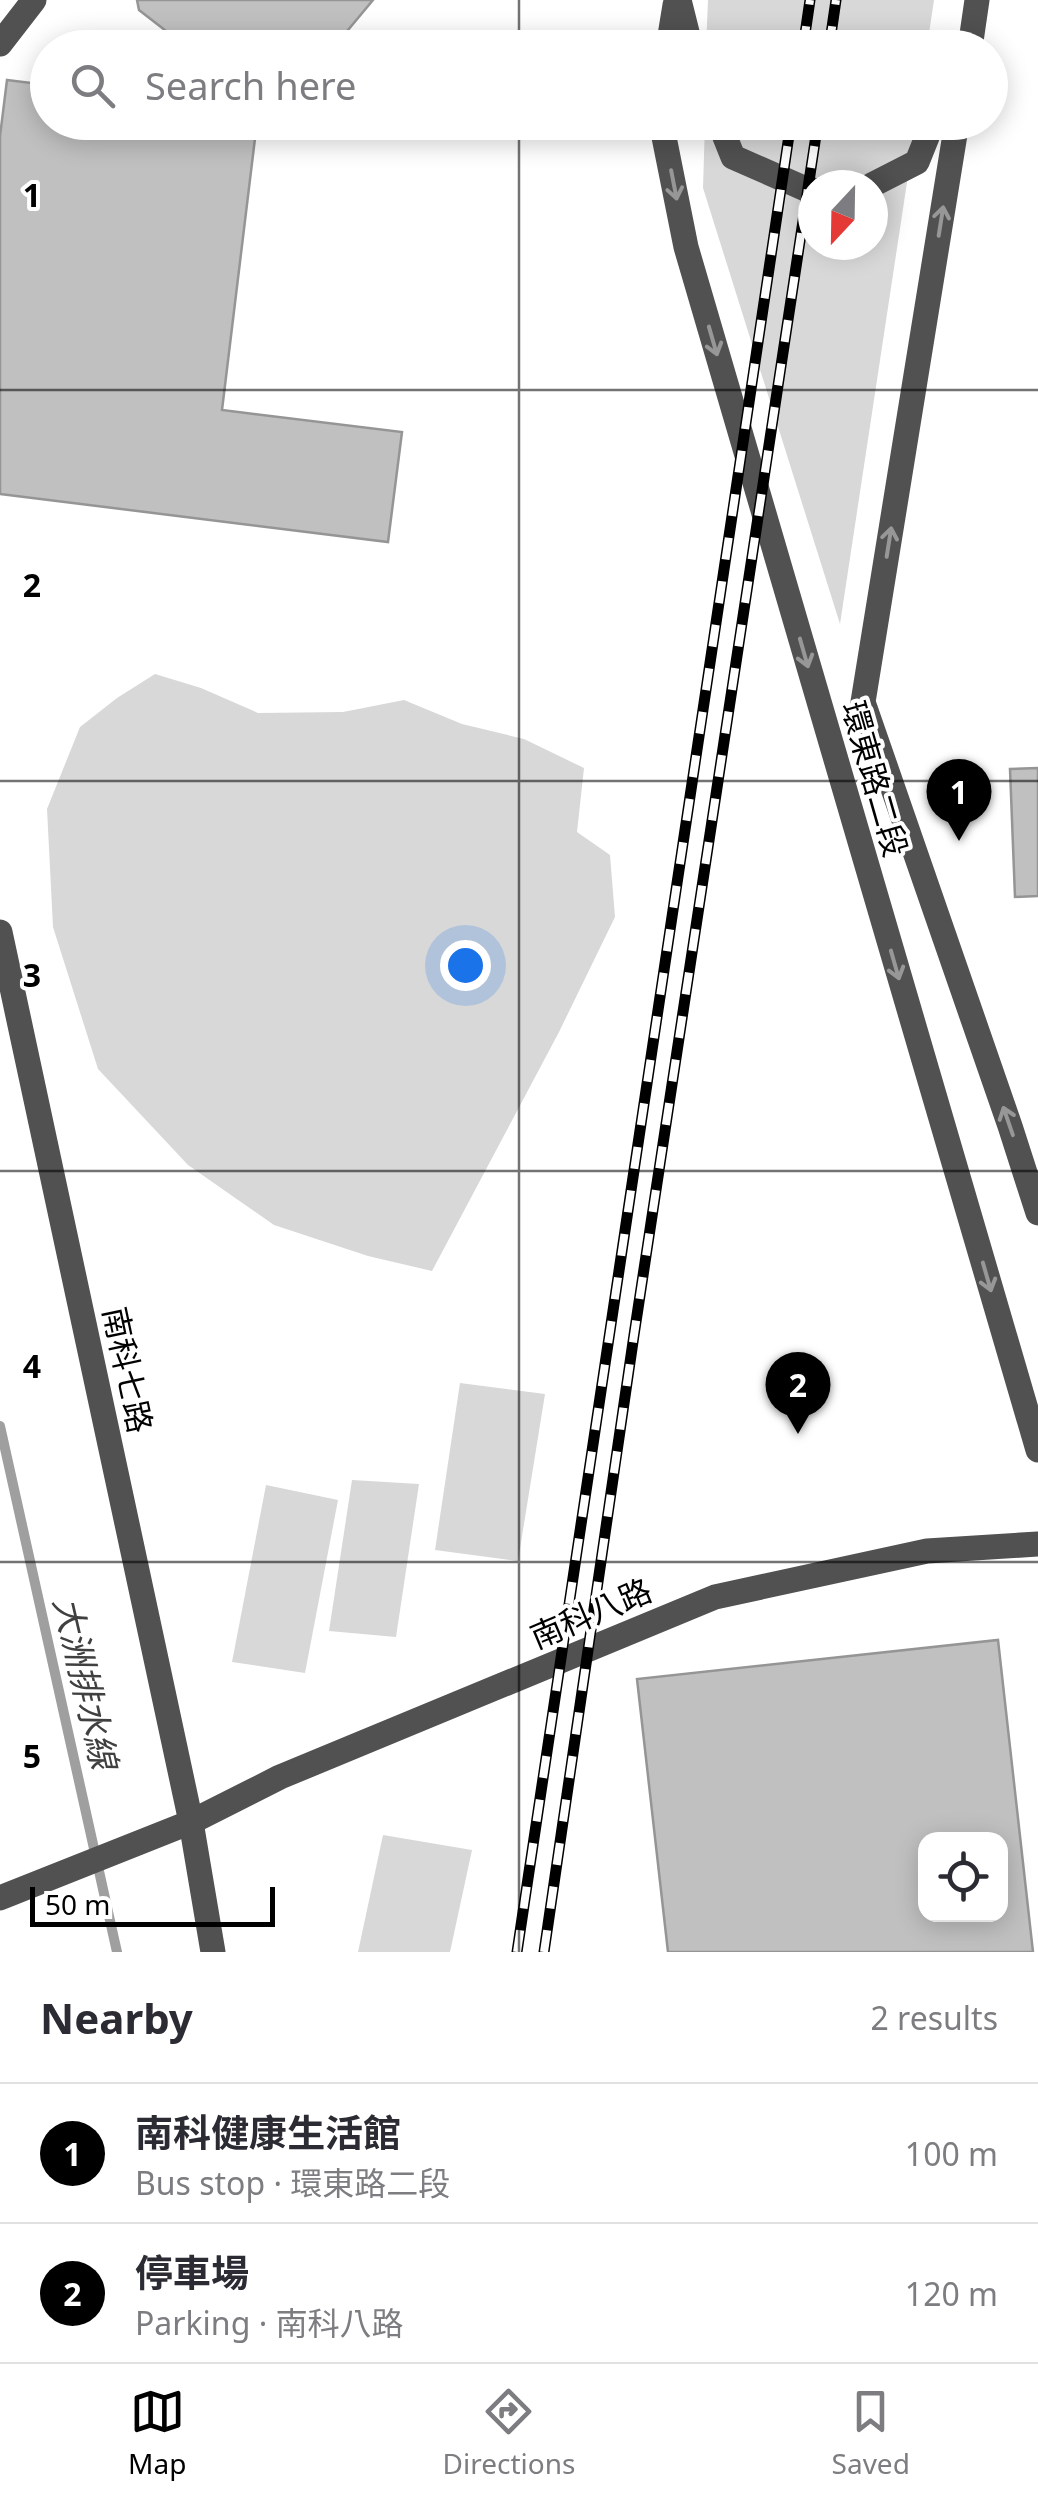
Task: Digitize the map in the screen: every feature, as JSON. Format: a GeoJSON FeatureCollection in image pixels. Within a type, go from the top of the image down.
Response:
{"type":"FeatureCollection","features":[{"type":"Feature","properties":{"kind":"street"},"geometry":{"type":"LineString","coordinates":[[0,44],[34,0]]}},
{"type":"Feature","properties":{"kind":"street"},"geometry":{"type":"LineString","coordinates":[[672,30],[678,0]]}},
{"type":"Feature","properties":{"kind":"street"},"geometry":{"type":"LineString","coordinates":[[678,0],[686,30]]}},
{"type":"Feature","properties":{"kind":"street","name":"環東路二段"},"geometry":{"type":"LineString","coordinates":[[665,140],[692,266],[1038,1450]]}},
{"type":"Feature","properties":{"kind":"street"},"geometry":{"type":"LineString","coordinates":[[726,140],[733,158],[798,186]]}},
{"type":"Feature","properties":{"kind":"street"},"geometry":{"type":"LineString","coordinates":[[888,177],[916,162],[925,140]]}},
{"type":"Feature","properties":{"kind":"street","name":"環東路二段"},"geometry":{"type":"LineString","coordinates":[[954,140],[863,702],[1038,1213]]}},
{"type":"Feature","properties":{"kind":"street","name":"南科七路"},"geometry":{"type":"LineString","coordinates":[[0,932],[191,1822],[213,1952]]}},
{"type":"Feature","properties":{"kind":"street","name":"南科八路"},"geometry":{"type":"LineString","coordinates":[[0,1898],[191,1822],[280,1776],[715,1597],[927,1551],[1038,1544]]}},
{"type":"Feature","properties":{"kind":"shaded area"},"geometry":{"type":"Polygon","coordinates":[[[708,0],[934,0],[930,30],[707,30],[708,0]]]}},
{"type":"Feature","properties":{"kind":"shaded area"},"geometry":{"type":"Polygon","coordinates":[[[704,140],[913,140],[840,624],[703,188],[704,140]]]}},
{"type":"Feature","properties":{"kind":"shaded area"},"geometry":{"type":"Polygon","coordinates":[[[155,674],[201,688],[258,713],[343,712],[404,700],[462,724],[524,739],[584,768],[577,832],[610,855],[615,917],[559,1032],[432,1271],[368,1256],[274,1225],[188,1165],[98,1069],[53,927],[47,809],[80,727],[155,674]]]}},
{"type":"Feature","properties":{"kind":"shaded area"},"geometry":{"type":"Polygon","coordinates":[[[460,1383],[545,1394],[518,1561],[435,1550],[460,1383]]]}},
{"type":"Feature","properties":{"kind":"shaded area"},"geometry":{"type":"Polygon","coordinates":[[[352,1480],[419,1484],[396,1637],[329,1631],[352,1480]]]}},
{"type":"Feature","properties":{"kind":"shaded area"},"geometry":{"type":"Polygon","coordinates":[[[266,1485],[338,1500],[305,1673],[232,1662],[266,1485]]]}},
{"type":"Feature","properties":{"kind":"shaded area"},"geometry":{"type":"Polygon","coordinates":[[[383,1835],[472,1850],[450,1952],[358,1952],[383,1835]]]}},
{"type":"Feature","properties":{"kind":"building"},"geometry":{"type":"Polygon","coordinates":[[[137,0],[373,0],[348,30],[165,30],[139,10],[137,0]]]}},
{"type":"Feature","properties":{"kind":"building"},"geometry":{"type":"Polygon","coordinates":[[[7,80],[30,83],[30,140],[255,140],[222,410],[402,432],[388,542],[0,494],[0,136],[7,80]]]}},
{"type":"Feature","properties":{"kind":"building"},"geometry":{"type":"Polygon","coordinates":[[[1038,768],[1038,896],[1015,897],[1010,769],[1038,768]]]}},
{"type":"Feature","properties":{"kind":"building"},"geometry":{"type":"Polygon","coordinates":[[[998,1640],[1033,1952],[668,1952],[637,1679],[998,1640]]]}},
{"type":"Feature","properties":{"kind":"waterway","name":"大洲排水線"},"geometry":{"type":"LineString","coordinates":[[0,1426],[117,1952]]}},
{"type":"Feature","properties":{"kind":"railway"},"geometry":{"type":"LineString","coordinates":[[806,30],[810,0]]}},
{"type":"Feature","properties":{"kind":"railway"},"geometry":{"type":"LineString","coordinates":[[832,30],[836,0]]}},
{"type":"Feature","properties":{"kind":"railway"},"geometry":{"type":"LineString","coordinates":[[517,1952],[788,140]]}},
{"type":"Feature","properties":{"kind":"railway"},"geometry":{"type":"LineString","coordinates":[[544,1952],[815,140]]}},
{"type":"Feature","properties":{"kind":"place","name":"南科健康生活館"},"geometry":{"type":"Point","coordinates":[959,841]}},
{"type":"Feature","properties":{"kind":"place","name":"停車場"},"geometry":{"type":"Point","coordinates":[798,1434]}}]}
